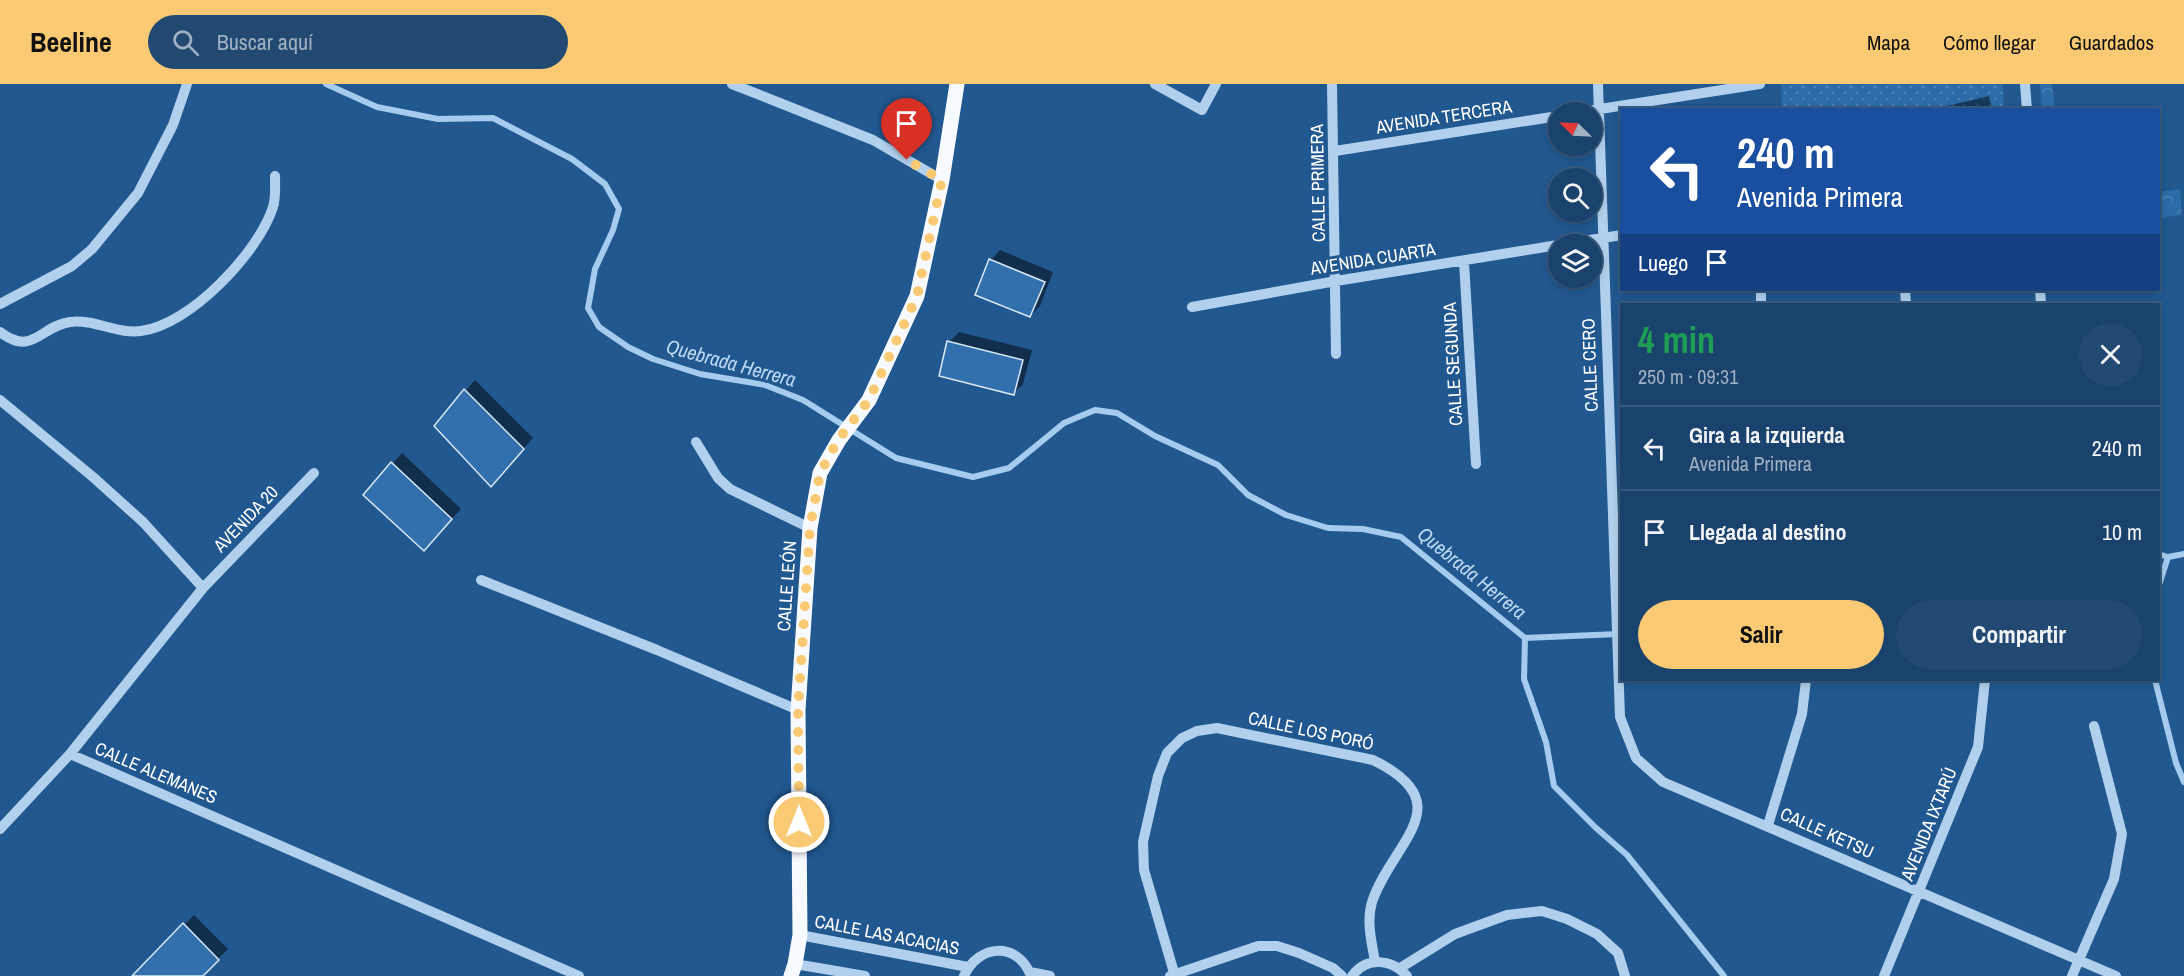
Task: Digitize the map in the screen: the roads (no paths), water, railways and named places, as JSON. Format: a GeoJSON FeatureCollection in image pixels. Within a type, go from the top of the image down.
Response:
{"type":"FeatureCollection","features":[{"type":"Feature","properties":{"kind":"main road","name":"CALLE LEÓN"},"geometry":{"type":"LineString","coordinates":[[793,970],[800,935],[798,710],[810,528],[820,473],[838,440],[869,400],[917,296],[942,180],[957,84]]}},
{"type":"Feature","properties":{"kind":"street"},"geometry":{"type":"LineString","coordinates":[[0,304],[72,266],[92,249],[138,193],[173,125],[187,84]]}},
{"type":"Feature","properties":{"kind":"street"},"geometry":{"type":"LineString","coordinates":[[732,84],[873,140],[942,180]]}},
{"type":"Feature","properties":{"kind":"street"},"geometry":{"type":"LineString","coordinates":[[1155,84],[1202,110],[1216,84]]}},
{"type":"Feature","properties":{"kind":"street","name":"CALLE PRIMERA"},"geometry":{"type":"LineString","coordinates":[[1332,84],[1335,151],[1336,354]]}},
{"type":"Feature","properties":{"kind":"street","name":"CALLE CERO"},"geometry":{"type":"LineString","coordinates":[[1598,84],[1598,102]]}},
{"type":"Feature","properties":{"kind":"street"},"geometry":{"type":"LineString","coordinates":[[1602,109],[1760,84]]}},
{"type":"Feature","properties":{"kind":"street"},"geometry":{"type":"LineString","coordinates":[[2025,84],[2027,108]]}},
{"type":"Feature","properties":{"kind":"street","name":"AVENIDA TERCERA"},"geometry":{"type":"LineString","coordinates":[[1335,151],[1548,118]]}},
{"type":"Feature","properties":{"kind":"street","name":"CALLE CERO"},"geometry":{"type":"LineString","coordinates":[[1599,156],[1602,234]]}},
{"type":"Feature","properties":{"kind":"street"},"geometry":{"type":"LineString","coordinates":[[0,332],[10,340],[31,342],[53,327],[69,322],[91,322],[121,332],[143,331],[171,322],[198,305],[235,269],[261,233],[274,206],[275,176]]}},
{"type":"Feature","properties":{"kind":"street"},"geometry":{"type":"LineString","coordinates":[[1602,238],[1620,235]]}},
{"type":"Feature","properties":{"kind":"street","name":"CALLE CERO"},"geometry":{"type":"LineString","coordinates":[[1602,238],[1616,519],[1617,645]]}},
{"type":"Feature","properties":{"kind":"street","name":"AVENIDA CUARTA"},"geometry":{"type":"LineString","coordinates":[[1192,307],[1548,247]]}},
{"type":"Feature","properties":{"kind":"street","name":"CALLE SEGUNDA"},"geometry":{"type":"LineString","coordinates":[[1464,262],[1476,464]]}},
{"type":"Feature","properties":{"kind":"street"},"geometry":{"type":"LineString","coordinates":[[0,400],[143,522],[203,588]]}},
{"type":"Feature","properties":{"kind":"street"},"geometry":{"type":"LineString","coordinates":[[696,442],[718,478],[730,489],[810,528]]}},
{"type":"Feature","properties":{"kind":"street","name":"AVENIDA 20"},"geometry":{"type":"LineString","coordinates":[[203,588],[314,472]]}},
{"type":"Feature","properties":{"kind":"street"},"geometry":{"type":"LineString","coordinates":[[481,580],[657,650],[798,710]]}},
{"type":"Feature","properties":{"kind":"street","name":"CALLE ALEMANES"},"geometry":{"type":"LineString","coordinates":[[203,588],[70,754],[579,976]]}},
{"type":"Feature","properties":{"kind":"street","name":"CALLE KETSU"},"geometry":{"type":"LineString","coordinates":[[1617,645],[1620,717],[1636,758],[1663,782],[1768,825],[2116,976]]}},
{"type":"Feature","properties":{"kind":"street"},"geometry":{"type":"LineString","coordinates":[[1768,825],[1802,714],[1806,681]]}},
{"type":"Feature","properties":{"kind":"street","name":"AVENIDA IXTARÚ"},"geometry":{"type":"LineString","coordinates":[[1884,976],[1978,747],[1985,681]]}},
{"type":"Feature","properties":{"kind":"street"},"geometry":{"type":"LineString","coordinates":[[2072,976],[2114,879],[2122,834],[2094,726]]}},
{"type":"Feature","properties":{"kind":"street","name":"CALLE LOS PORÓ"},"geometry":{"type":"LineString","coordinates":[[1173,975],[1144,870],[1143,842],[1158,776],[1167,753],[1182,738],[1197,730],[1217,728],[1373,760],[1396,771],[1411,786],[1418,803],[1416,821],[1381,880],[1371,905],[1369,929],[1375,962]]}},
{"type":"Feature","properties":{"kind":"street"},"geometry":{"type":"LineString","coordinates":[[0,829],[70,754]]}},
{"type":"Feature","properties":{"kind":"street"},"geometry":{"type":"LineString","coordinates":[[1352,976],[1364,965],[1375,962],[1384,962],[1404,972],[1455,934],[1508,915],[1542,911],[1567,919],[1597,934],[1618,953],[1625,976]]}},
{"type":"Feature","properties":{"kind":"street","name":"CALLE LAS ACACIAS"},"geometry":{"type":"LineString","coordinates":[[800,935],[966,972],[975,958],[985,953],[1007,952],[1018,957],[1030,974],[1050,976]]}},
{"type":"Feature","properties":{"kind":"street"},"geometry":{"type":"LineString","coordinates":[[1173,975],[1258,946],[1277,946],[1299,952],[1333,968],[1341,976]]}},
{"type":"Feature","properties":{"kind":"street"},"geometry":{"type":"LineString","coordinates":[[793,970],[865,976]]}},
{"type":"Feature","properties":{"kind":"waterway","name":"Quebrada Herrera"},"geometry":{"type":"LineString","coordinates":[[326,84],[377,107],[438,119],[493,118],[572,159],[605,184],[619,209],[613,230],[595,269],[588,308],[599,327],[628,347],[653,359],[700,374],[765,385],[803,400],[896,458],[973,477],[1009,468],[1064,423],[1095,410],[1117,413],[1155,436],[1218,465],[1248,495],[1286,515],[1328,528],[1363,529],[1401,537],[1525,638],[1524,679],[1546,742],[1554,786],[1627,855],[1724,976]]}},
{"type":"Feature","properties":{"kind":"waterway"},"geometry":{"type":"LineString","coordinates":[[2160,555],[2168,557],[2184,554]]}},
{"type":"Feature","properties":{"kind":"waterway"},"geometry":{"type":"LineString","coordinates":[[2160,582],[2168,557]]}},
{"type":"Feature","properties":{"kind":"waterway"},"geometry":{"type":"LineString","coordinates":[[1525,638],[1618,634]]}},
{"type":"Feature","properties":{"kind":"waterway"},"geometry":{"type":"LineString","coordinates":[[2155,681],[2176,763],[2184,782]]}}]}
